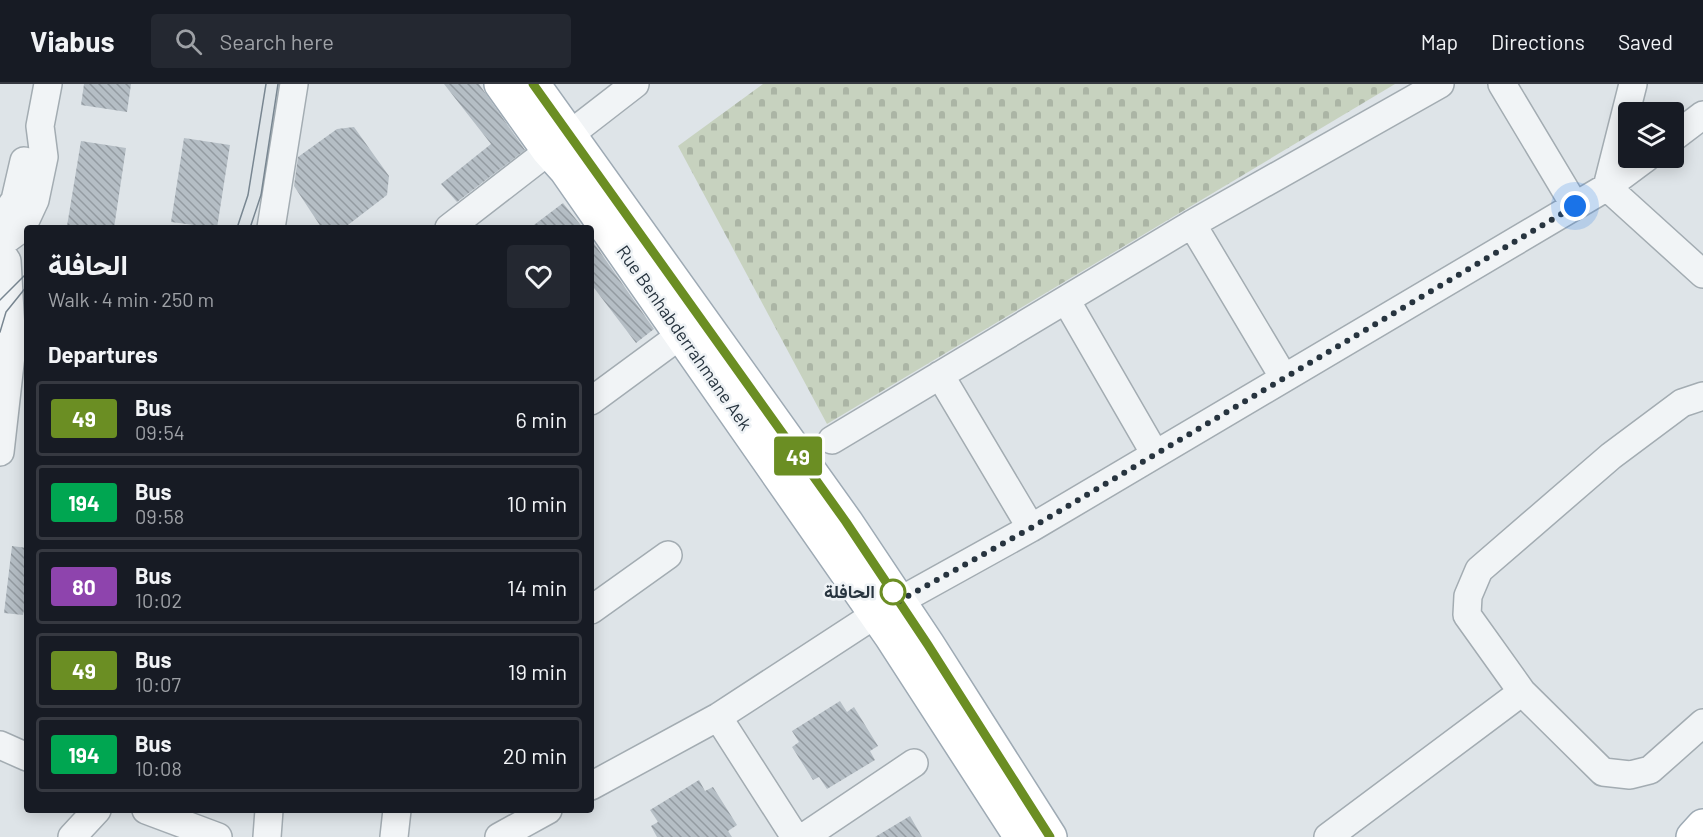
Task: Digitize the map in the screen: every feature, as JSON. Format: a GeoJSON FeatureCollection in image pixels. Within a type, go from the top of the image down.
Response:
{"type":"FeatureCollection","features":[{"type":"Feature","properties":{"kind":"main road","name":"Rue Benhabderrahmane Aek"},"geometry":{"type":"LineString","coordinates":[[501,84],[559,141],[846,522],[887,608],[1021,837]]}},
{"type":"Feature","properties":{"kind":"main road","name":"Rue Benhabderrahmane Aek"},"geometry":{"type":"LineString","coordinates":[[533,84],[559,141],[566,170],[682,334],[887,608],[1050,837]]}},
{"type":"Feature","properties":{"kind":"main road"},"geometry":{"type":"LineString","coordinates":[[1693,837],[1703,826]]}},
{"type":"Feature","properties":{"kind":"street"},"geometry":{"type":"LineString","coordinates":[[0,452],[12,346],[7,261],[0,236],[15,200],[30,138],[33,130],[40,126],[48,84]]}},
{"type":"Feature","properties":{"kind":"street"},"geometry":{"type":"LineString","coordinates":[[271,225],[294,84]]}},
{"type":"Feature","properties":{"kind":"street"},"geometry":{"type":"LineString","coordinates":[[453,225],[635,84]]}},
{"type":"Feature","properties":{"kind":"street"},"geometry":{"type":"LineString","coordinates":[[832,440],[1192,224],[1440,84]]}},
{"type":"Feature","properties":{"kind":"street"},"geometry":{"type":"LineString","coordinates":[[1502,84],[1575,206]]}},
{"type":"Feature","properties":{"kind":"street"},"geometry":{"type":"LineString","coordinates":[[1607,187],[1633,84]]}},
{"type":"Feature","properties":{"kind":"street"},"geometry":{"type":"LineString","coordinates":[[1684,129],[1703,115]]}},
{"type":"Feature","properties":{"kind":"street"},"geometry":{"type":"LineString","coordinates":[[594,784],[718,717],[887,608],[1031,528],[1607,187],[1633,168]]}},
{"type":"Feature","properties":{"kind":"street"},"geometry":{"type":"LineString","coordinates":[[1607,187],[1703,274]]}},
{"type":"Feature","properties":{"kind":"street"},"geometry":{"type":"LineString","coordinates":[[1192,224],[1284,378]]}},
{"type":"Feature","properties":{"kind":"street"},"geometry":{"type":"LineString","coordinates":[[1066,300],[1155,454]]}},
{"type":"Feature","properties":{"kind":"street"},"geometry":{"type":"LineString","coordinates":[[594,399],[682,334]]}},
{"type":"Feature","properties":{"kind":"street"},"geometry":{"type":"LineString","coordinates":[[940,375],[1031,528]]}},
{"type":"Feature","properties":{"kind":"street"},"geometry":{"type":"LineString","coordinates":[[1703,396],[1682,403],[1611,456],[1479,570],[1468,596],[1467,615],[1522,692],[1602,772],[1630,775],[1650,770],[1703,723]]}},
{"type":"Feature","properties":{"kind":"street"},"geometry":{"type":"LineString","coordinates":[[594,608],[668,555]]}},
{"type":"Feature","properties":{"kind":"street"},"geometry":{"type":"LineString","coordinates":[[1328,837],[1522,692]]}},
{"type":"Feature","properties":{"kind":"street"},"geometry":{"type":"LineString","coordinates":[[718,717],[795,837]]}},
{"type":"Feature","properties":{"kind":"street"},"geometry":{"type":"LineString","coordinates":[[0,745],[24,756]]}},
{"type":"Feature","properties":{"kind":"street"},"geometry":{"type":"LineString","coordinates":[[804,837],[914,763]]}},
{"type":"Feature","properties":{"kind":"street"},"geometry":{"type":"LineString","coordinates":[[72,837],[94,813]]}},
{"type":"Feature","properties":{"kind":"street"},"geometry":{"type":"LineString","coordinates":[[155,813],[218,837]]}},
{"type":"Feature","properties":{"kind":"street"},"geometry":{"type":"LineString","coordinates":[[267,837],[270,813]]}},
{"type":"Feature","properties":{"kind":"street"},"geometry":{"type":"LineString","coordinates":[[394,837],[397,813]]}},
{"type":"Feature","properties":{"kind":"street"},"geometry":{"type":"LineString","coordinates":[[499,837],[543,813]]}},
{"type":"Feature","properties":{"kind":"green space"},"geometry":{"type":"Polygon","coordinates":[[[763,84],[1395,84],[827,424],[678,146],[763,84]]]}},
{"type":"Feature","properties":{"kind":"building"},"geometry":{"type":"Polygon","coordinates":[[[84,84],[131,84],[127,112],[81,105],[84,84]]]}},
{"type":"Feature","properties":{"kind":"building"},"geometry":{"type":"Polygon","coordinates":[[[444,84],[479,84],[525,150],[457,202],[441,184],[491,144],[444,84]]]}},
{"type":"Feature","properties":{"kind":"building"},"geometry":{"type":"Polygon","coordinates":[[[354,127],[389,176],[387,195],[348,225],[320,225],[294,186],[298,157],[337,129],[354,127]]]}},
{"type":"Feature","properties":{"kind":"building"},"geometry":{"type":"Polygon","coordinates":[[[184,138],[230,145],[217,225],[171,222],[184,138]]]}},
{"type":"Feature","properties":{"kind":"building"},"geometry":{"type":"Polygon","coordinates":[[[81,141],[126,148],[114,225],[67,225],[81,141]]]}},
{"type":"Feature","properties":{"kind":"building"},"geometry":{"type":"Polygon","coordinates":[[[563,203],[581,225],[534,225],[563,203]]]}},
{"type":"Feature","properties":{"kind":"building"},"geometry":{"type":"Polygon","coordinates":[[[594,243],[654,329],[636,343],[594,288],[594,243]]]}},
{"type":"Feature","properties":{"kind":"building"},"geometry":{"type":"Polygon","coordinates":[[[12,546],[24,548],[23,615],[4,613],[12,546]]]}},
{"type":"Feature","properties":{"kind":"building"},"geometry":{"type":"Polygon","coordinates":[[[840,701],[847,712],[854,707],[878,746],[870,751],[875,760],[827,789],[819,777],[813,780],[792,747],[799,742],[792,731],[840,701]]]}},
{"type":"Feature","properties":{"kind":"building"},"geometry":{"type":"Polygon","coordinates":[[[699,780],[705,791],[713,787],[737,825],[728,831],[732,837],[657,837],[651,826],[658,822],[650,810],[699,780]]]}},
{"type":"Feature","properties":{"kind":"building"},"geometry":{"type":"Polygon","coordinates":[[[910,816],[922,837],[875,837],[910,816]]]}},
{"type":"Feature","properties":{"kind":"tram line"},"geometry":{"type":"LineString","coordinates":[[238,225],[248,195],[266,84]]}},
{"type":"Feature","properties":{"kind":"tram line"},"geometry":{"type":"LineString","coordinates":[[251,225],[261,195],[278,84]]}},
{"type":"Feature","properties":{"kind":"tram line"},"geometry":{"type":"LineString","coordinates":[[0,300],[24,276]]}},
{"type":"Feature","properties":{"kind":"tram line"},"geometry":{"type":"LineString","coordinates":[[0,332],[6,312],[24,290]]}},
{"type":"Feature","properties":{"kind":"bus line","name":"49"},"geometry":{"type":"LineString","coordinates":[[533,84],[846,522],[928,645],[1050,837]]}},
{"type":"Feature","properties":{"kind":"place","name":"الحافلة"},"geometry":{"type":"Point","coordinates":[893,592]}},
{"type":"Feature","properties":{"kind":"route"},"geometry":{"type":"LineString","coordinates":[[893,592],[899,601],[1031,528],[1575,206]]}}]}
